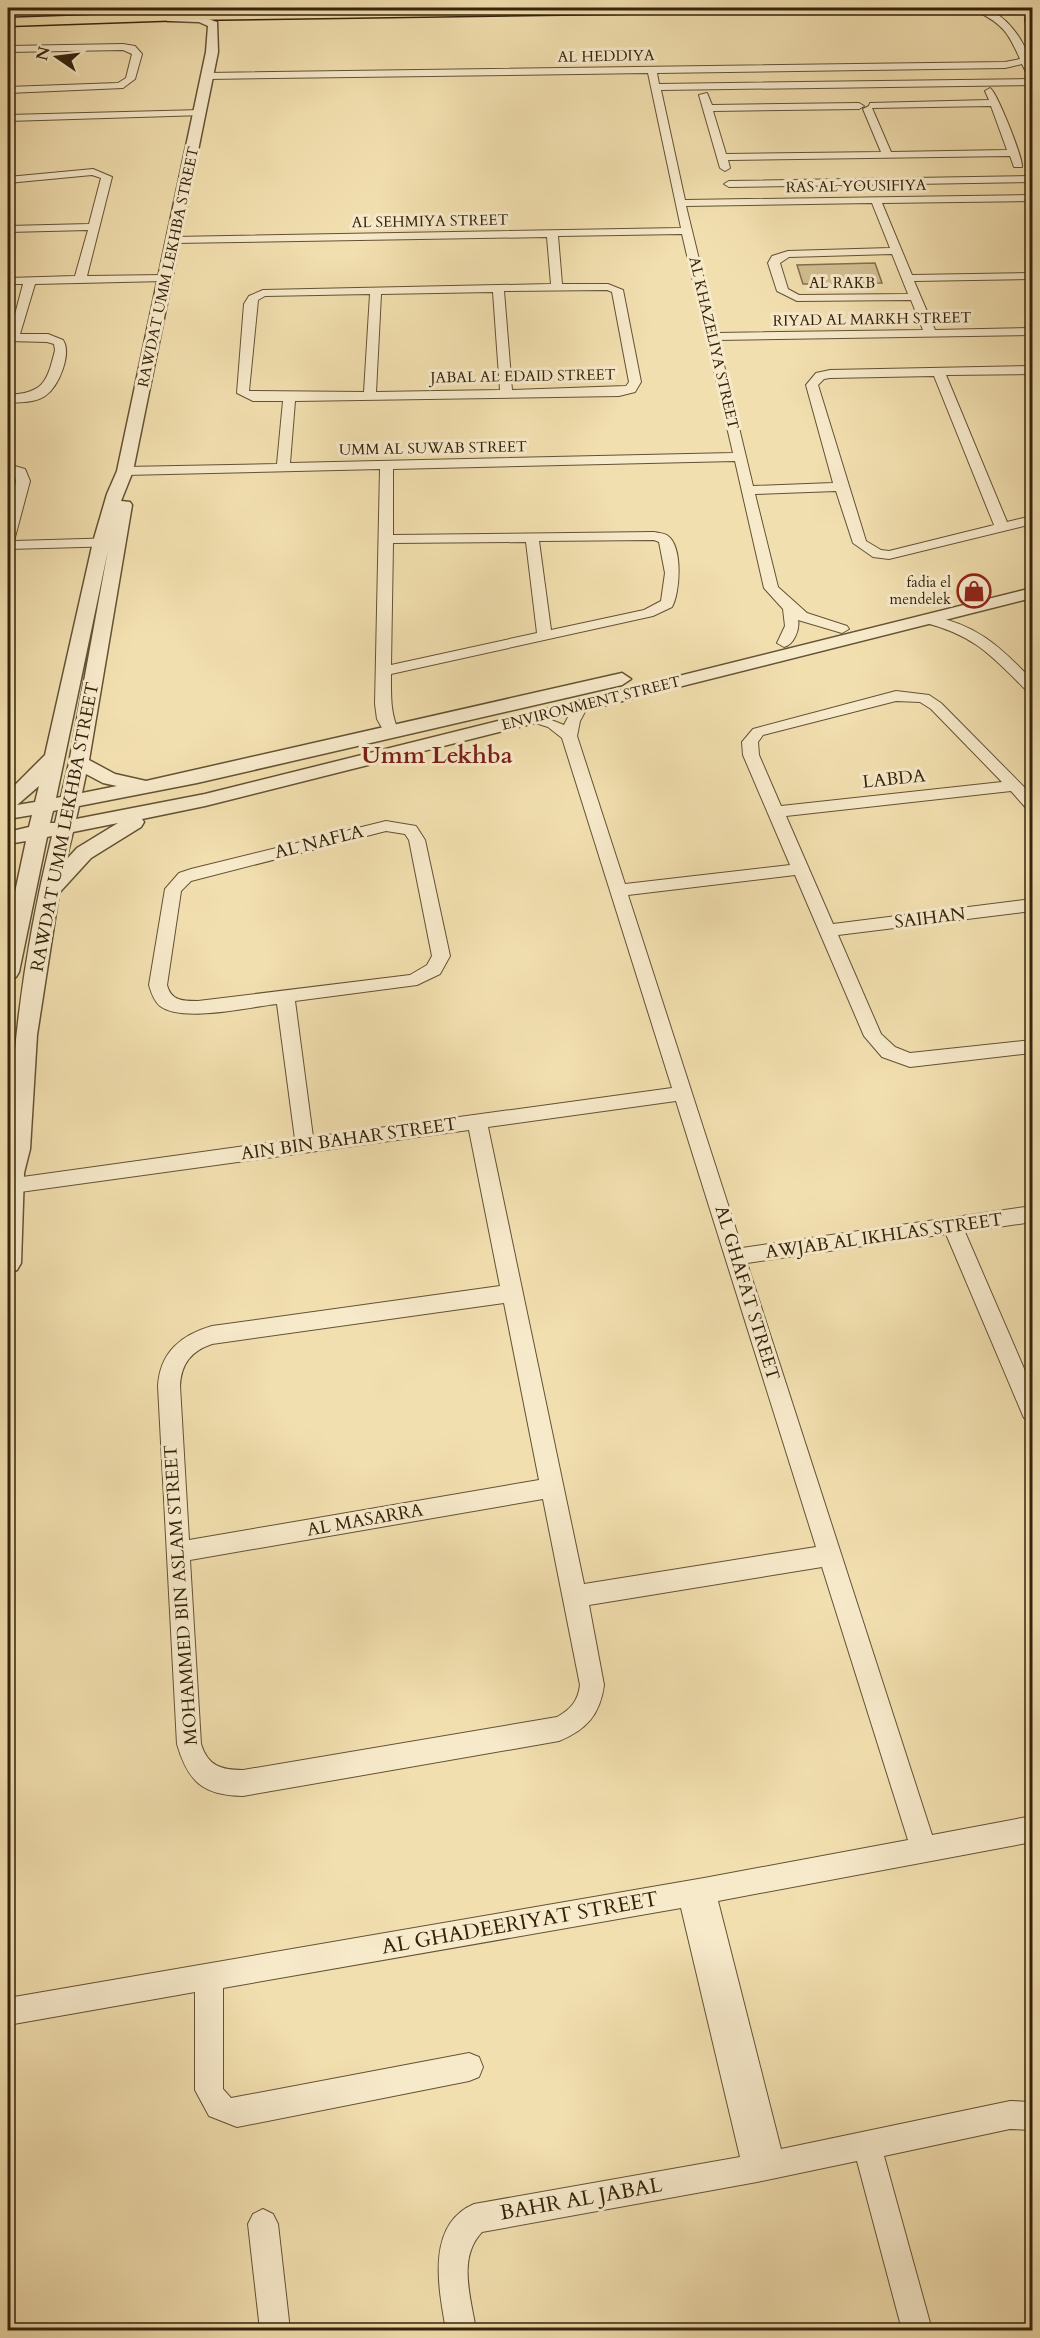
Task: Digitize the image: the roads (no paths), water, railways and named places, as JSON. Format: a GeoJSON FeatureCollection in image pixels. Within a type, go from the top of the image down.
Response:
{"type":"FeatureCollection","features":[{"type":"Feature","properties":{"kind":"main road"},"geometry":{"type":"LineString","coordinates":[[8,11],[183,8],[285,12]]}},
{"type":"Feature","properties":{"kind":"main road"},"geometry":{"type":"LineString","coordinates":[[8,22],[285,12],[743,8]]}},
{"type":"Feature","properties":{"kind":"street"},"geometry":{"type":"LineString","coordinates":[[788,8],[1032,11],[1029,15],[1032,42]]}},
{"type":"Feature","properties":{"kind":"street"},"geometry":{"type":"LineString","coordinates":[[971,9],[993,13],[1005,22]]}},
{"type":"Feature","properties":{"kind":"street","name":"RAWDAT UMM LEKHBA STREET"},"geometry":{"type":"LineString","coordinates":[[212,52],[225,23],[285,12]]}},
{"type":"Feature","properties":{"kind":"street"},"geometry":{"type":"LineString","coordinates":[[656,87],[987,82],[1032,78],[1005,22],[1005,16],[1020,16],[1029,22]]}},
{"type":"Feature","properties":{"kind":"street","name":"RAWDAT UMM LEKHBA STREET"},"geometry":{"type":"LineString","coordinates":[[8,972],[28,869],[101,542],[115,494],[124,477],[212,52],[214,25],[211,22],[160,17]]}},
{"type":"Feature","properties":{"kind":"street"},"geometry":{"type":"LineString","coordinates":[[8,49],[123,47],[136,49],[137,54],[127,83],[76,102],[8,118]]}},
{"type":"Feature","properties":{"kind":"street","name":"AL HEDDIYA"},"geometry":{"type":"LineString","coordinates":[[208,76],[843,68],[1005,65],[1024,61]]}},
{"type":"Feature","properties":{"kind":"street","name":"AL HEDDIYA"},"geometry":{"type":"LineString","coordinates":[[1005,65],[1032,78]]}},
{"type":"Feature","properties":{"kind":"street"},"geometry":{"type":"LineString","coordinates":[[854,67],[861,80],[858,84]]}},
{"type":"Feature","properties":{"kind":"street"},"geometry":{"type":"LineString","coordinates":[[843,68],[850,80],[858,84],[887,155]]}},
{"type":"Feature","properties":{"kind":"street","name":"AL KHAZELIYA STREET"},"geometry":{"type":"LineString","coordinates":[[652,71],[680,204],[771,588],[789,610],[813,622],[843,629]]}},
{"type":"Feature","properties":{"kind":"street"},"geometry":{"type":"LineString","coordinates":[[987,82],[1013,153],[1028,179]]}},
{"type":"Feature","properties":{"kind":"street"},"geometry":{"type":"LineString","coordinates":[[702,87],[734,203]]}},
{"type":"Feature","properties":{"kind":"street"},"geometry":{"type":"LineString","coordinates":[[8,90],[76,102],[201,113]]}},
{"type":"Feature","properties":{"kind":"street"},"geometry":{"type":"LineString","coordinates":[[708,108],[995,103]]}},
{"type":"Feature","properties":{"kind":"street"},"geometry":{"type":"LineString","coordinates":[[729,183],[864,168],[887,155],[1013,153]]}},
{"type":"Feature","properties":{"kind":"street"},"geometry":{"type":"LineString","coordinates":[[722,157],[1028,179]]}},
{"type":"Feature","properties":{"kind":"street"},"geometry":{"type":"LineString","coordinates":[[8,180],[86,172],[104,174],[109,179],[93,227],[80,280]]}},
{"type":"Feature","properties":{"kind":"street","name":"RAS AL YOUSIFIYA"},"geometry":{"type":"LineString","coordinates":[[680,204],[1032,198]]}},
{"type":"Feature","properties":{"kind":"street"},"geometry":{"type":"LineString","coordinates":[[876,201],[930,333]]}},
{"type":"Feature","properties":{"kind":"street"},"geometry":{"type":"LineString","coordinates":[[8,229],[93,227]]}},
{"type":"Feature","properties":{"kind":"street","name":"AL SEHMIYA STREET"},"geometry":{"type":"LineString","coordinates":[[173,240],[687,231]]}},
{"type":"Feature","properties":{"kind":"street"},"geometry":{"type":"LineString","coordinates":[[552,234],[557,287]]}},
{"type":"Feature","properties":{"kind":"street","name":"AL RAKB"},"geometry":{"type":"LineString","coordinates":[[896,251],[788,255],[774,260],[783,291],[797,298],[915,297]]}},
{"type":"Feature","properties":{"kind":"street"},"geometry":{"type":"LineString","coordinates":[[907,278],[1032,276]]}},
{"type":"Feature","properties":{"kind":"street"},"geometry":{"type":"LineString","coordinates":[[8,281],[165,278]]}},
{"type":"Feature","properties":{"kind":"street"},"geometry":{"type":"LineString","coordinates":[[8,399],[30,398],[45,393],[51,384],[62,349],[62,344],[55,339],[10,338],[30,280]]}},
{"type":"Feature","properties":{"kind":"street","name":"JABAL AL EDAID STREET"},"geometry":{"type":"LineString","coordinates":[[608,287],[617,290],[634,386],[620,392],[289,397],[252,397],[243,393],[251,300],[269,293],[498,289],[608,287]]}},
{"type":"Feature","properties":{"kind":"street"},"geometry":{"type":"LineString","coordinates":[[498,289],[506,393]]}},
{"type":"Feature","properties":{"kind":"street"},"geometry":{"type":"LineString","coordinates":[[370,395],[376,291]]}},
{"type":"Feature","properties":{"kind":"street","name":"RIYAD AL MARKH STREET"},"geometry":{"type":"LineString","coordinates":[[712,337],[1032,332]]}},
{"type":"Feature","properties":{"kind":"street"},"geometry":{"type":"LineString","coordinates":[[1032,370],[830,374],[814,380],[812,385],[841,487],[860,543],[878,554],[901,553],[1032,520]]}},
{"type":"Feature","properties":{"kind":"street"},"geometry":{"type":"LineString","coordinates":[[939,372],[1002,527]]}},
{"type":"Feature","properties":{"kind":"street"},"geometry":{"type":"LineString","coordinates":[[283,468],[289,397]]}},
{"type":"Feature","properties":{"kind":"street","name":"UMM AL SUWAB STREET"},"geometry":{"type":"LineString","coordinates":[[124,477],[283,468],[741,457]]}},
{"type":"Feature","properties":{"kind":"street"},"geometry":{"type":"LineString","coordinates":[[67,815],[368,746],[391,732],[385,719],[383,704],[387,465]]}},
{"type":"Feature","properties":{"kind":"street"},"geometry":{"type":"LineString","coordinates":[[8,468],[20,472],[23,481],[8,540]]}},
{"type":"Feature","properties":{"kind":"street","name":"RAWDAT UMM LEKHBA STREET"},"geometry":{"type":"LineString","coordinates":[[8,1263],[11,1175],[18,1149],[26,1035],[48,894],[79,763],[120,542],[126,490],[124,477]]}},
{"type":"Feature","properties":{"kind":"street"},"geometry":{"type":"LineString","coordinates":[[748,490],[841,487]]}},
{"type":"Feature","properties":{"kind":"street"},"geometry":{"type":"LineString","coordinates":[[532,537],[545,636]]}},
{"type":"Feature","properties":{"kind":"street"},"geometry":{"type":"LineString","coordinates":[[383,671],[648,613],[667,604],[673,588],[667,543],[660,537],[387,539]]}},
{"type":"Feature","properties":{"kind":"street"},"geometry":{"type":"LineString","coordinates":[[8,545],[120,542]]}},
{"type":"Feature","properties":{"kind":"street","name":"ENVIRONMENT STREET"},"geometry":{"type":"LineString","coordinates":[[67,815],[161,785],[784,643],[1032,582]]}},
{"type":"Feature","properties":{"kind":"street","name":"ENVIRONMENT STREET"},"geometry":{"type":"LineString","coordinates":[[8,838],[39,820],[67,815],[170,808],[1032,593]]}},
{"type":"Feature","properties":{"kind":"street"},"geometry":{"type":"LineString","coordinates":[[979,637],[975,620],[983,605]]}},
{"type":"Feature","properties":{"kind":"street"},"geometry":{"type":"LineString","coordinates":[[784,643],[792,626],[789,610]]}},
{"type":"Feature","properties":{"kind":"street"},"geometry":{"type":"LineString","coordinates":[[927,619],[956,624],[979,637],[1032,688]]}},
{"type":"Feature","properties":{"kind":"street"},"geometry":{"type":"LineString","coordinates":[[1032,804],[936,706],[924,698],[896,696],[766,729],[753,737],[750,742],[751,754],[873,1036],[880,1047],[893,1056],[910,1060],[928,1060],[1032,1047]]}},
{"type":"Feature","properties":{"kind":"street"},"geometry":{"type":"LineString","coordinates":[[531,717],[554,724],[569,736],[572,721],[580,706]]}},
{"type":"Feature","properties":{"kind":"street","name":"AL GHAFAT STREET"},"geometry":{"type":"LineString","coordinates":[[569,736],[620,890],[924,1850]]}},
{"type":"Feature","properties":{"kind":"street"},"geometry":{"type":"LineString","coordinates":[[8,802],[33,780],[53,756]]}},
{"type":"Feature","properties":{"kind":"street"},"geometry":{"type":"LineString","coordinates":[[79,763],[110,778],[161,785]]}},
{"type":"Feature","properties":{"kind":"street","name":"LABDA"},"geometry":{"type":"LineString","coordinates":[[777,812],[1015,786]]}},
{"type":"Feature","properties":{"kind":"street"},"geometry":{"type":"LineString","coordinates":[[48,894],[70,866],[99,841],[133,822],[170,808]]}},
{"type":"Feature","properties":{"kind":"street","name":"ENVIRONMENT STREET"},"geometry":{"type":"LineString","coordinates":[[8,813],[39,820]]}},
{"type":"Feature","properties":{"kind":"street"},"geometry":{"type":"LineString","coordinates":[[8,826],[39,820]]}},
{"type":"Feature","properties":{"kind":"street","name":"AL NAFLA"},"geometry":{"type":"LineString","coordinates":[[395,826],[410,830],[417,840],[437,935],[441,956],[438,965],[432,972],[411,981],[285,996],[186,1007],[164,1002],[159,995],[158,986],[173,889],[185,877],[197,873],[376,828],[395,826]]}},
{"type":"Feature","properties":{"kind":"street"},"geometry":{"type":"LineString","coordinates":[[8,853],[28,869]]}},
{"type":"Feature","properties":{"kind":"street"},"geometry":{"type":"LineString","coordinates":[[620,890],[801,868]]}},
{"type":"Feature","properties":{"kind":"street","name":"SAIHAN"},"geometry":{"type":"LineString","coordinates":[[828,930],[1032,905]]}},
{"type":"Feature","properties":{"kind":"street"},"geometry":{"type":"LineString","coordinates":[[285,996],[305,1145]]}},
{"type":"Feature","properties":{"kind":"street","name":"AIN BIN BAHAR STREET"},"geometry":{"type":"LineString","coordinates":[[11,1175],[305,1145],[684,1093]]}},
{"type":"Feature","properties":{"kind":"street","name":"MOHAMMED BIN ASLAM STREET"},"geometry":{"type":"LineString","coordinates":[[477,1122],[514,1293],[552,1488],[577,1596],[592,1684],[588,1706],[573,1723],[559,1729],[243,1783],[223,1784],[206,1777],[194,1762],[189,1744],[169,1375],[172,1364],[188,1345],[212,1335],[514,1293]]}},
{"type":"Feature","properties":{"kind":"street","name":"AWJAB AL IKHLAS STREET"},"geometry":{"type":"LineString","coordinates":[[736,1257],[1032,1214]]}},
{"type":"Feature","properties":{"kind":"street"},"geometry":{"type":"LineString","coordinates":[[953,1226],[1032,1411]]}},
{"type":"Feature","properties":{"kind":"street","name":"AL MASARRA"},"geometry":{"type":"LineString","coordinates":[[178,1552],[552,1488]]}},
{"type":"Feature","properties":{"kind":"street"},"geometry":{"type":"LineString","coordinates":[[577,1596],[830,1555]]}},
{"type":"Feature","properties":{"kind":"street","name":"AL GHADEERIYAT STREET"},"geometry":{"type":"LineString","coordinates":[[8,2011],[697,1893],[1032,1829]]}},
{"type":"Feature","properties":{"kind":"street"},"geometry":{"type":"LineString","coordinates":[[697,1893],[764,2166]]}},
{"type":"Feature","properties":{"kind":"street"},"geometry":{"type":"LineString","coordinates":[[209,1977],[209,2090],[213,2100],[227,2111],[237,2113],[469,2067]]}},
{"type":"Feature","properties":{"kind":"street"},"geometry":{"type":"LineString","coordinates":[[461,2331],[452,2261],[454,2244],[462,2229],[474,2220],[764,2166],[1010,2115],[1032,2116]]}},
{"type":"Feature","properties":{"kind":"street"},"geometry":{"type":"LineString","coordinates":[[867,2145],[917,2331]]}},
{"type":"Feature","properties":{"kind":"street"},"geometry":{"type":"LineString","coordinates":[[263,2224],[274,2331]]}},
{"type":"Feature","properties":{"kind":"place","name":"fadia el mendelek"},"geometry":{"type":"Point","coordinates":[974,591]}},
{"type":"Feature","properties":{"kind":"district","name":"Umm Lekhba"},"geometry":{"type":"Point","coordinates":[437,755]}}]}
